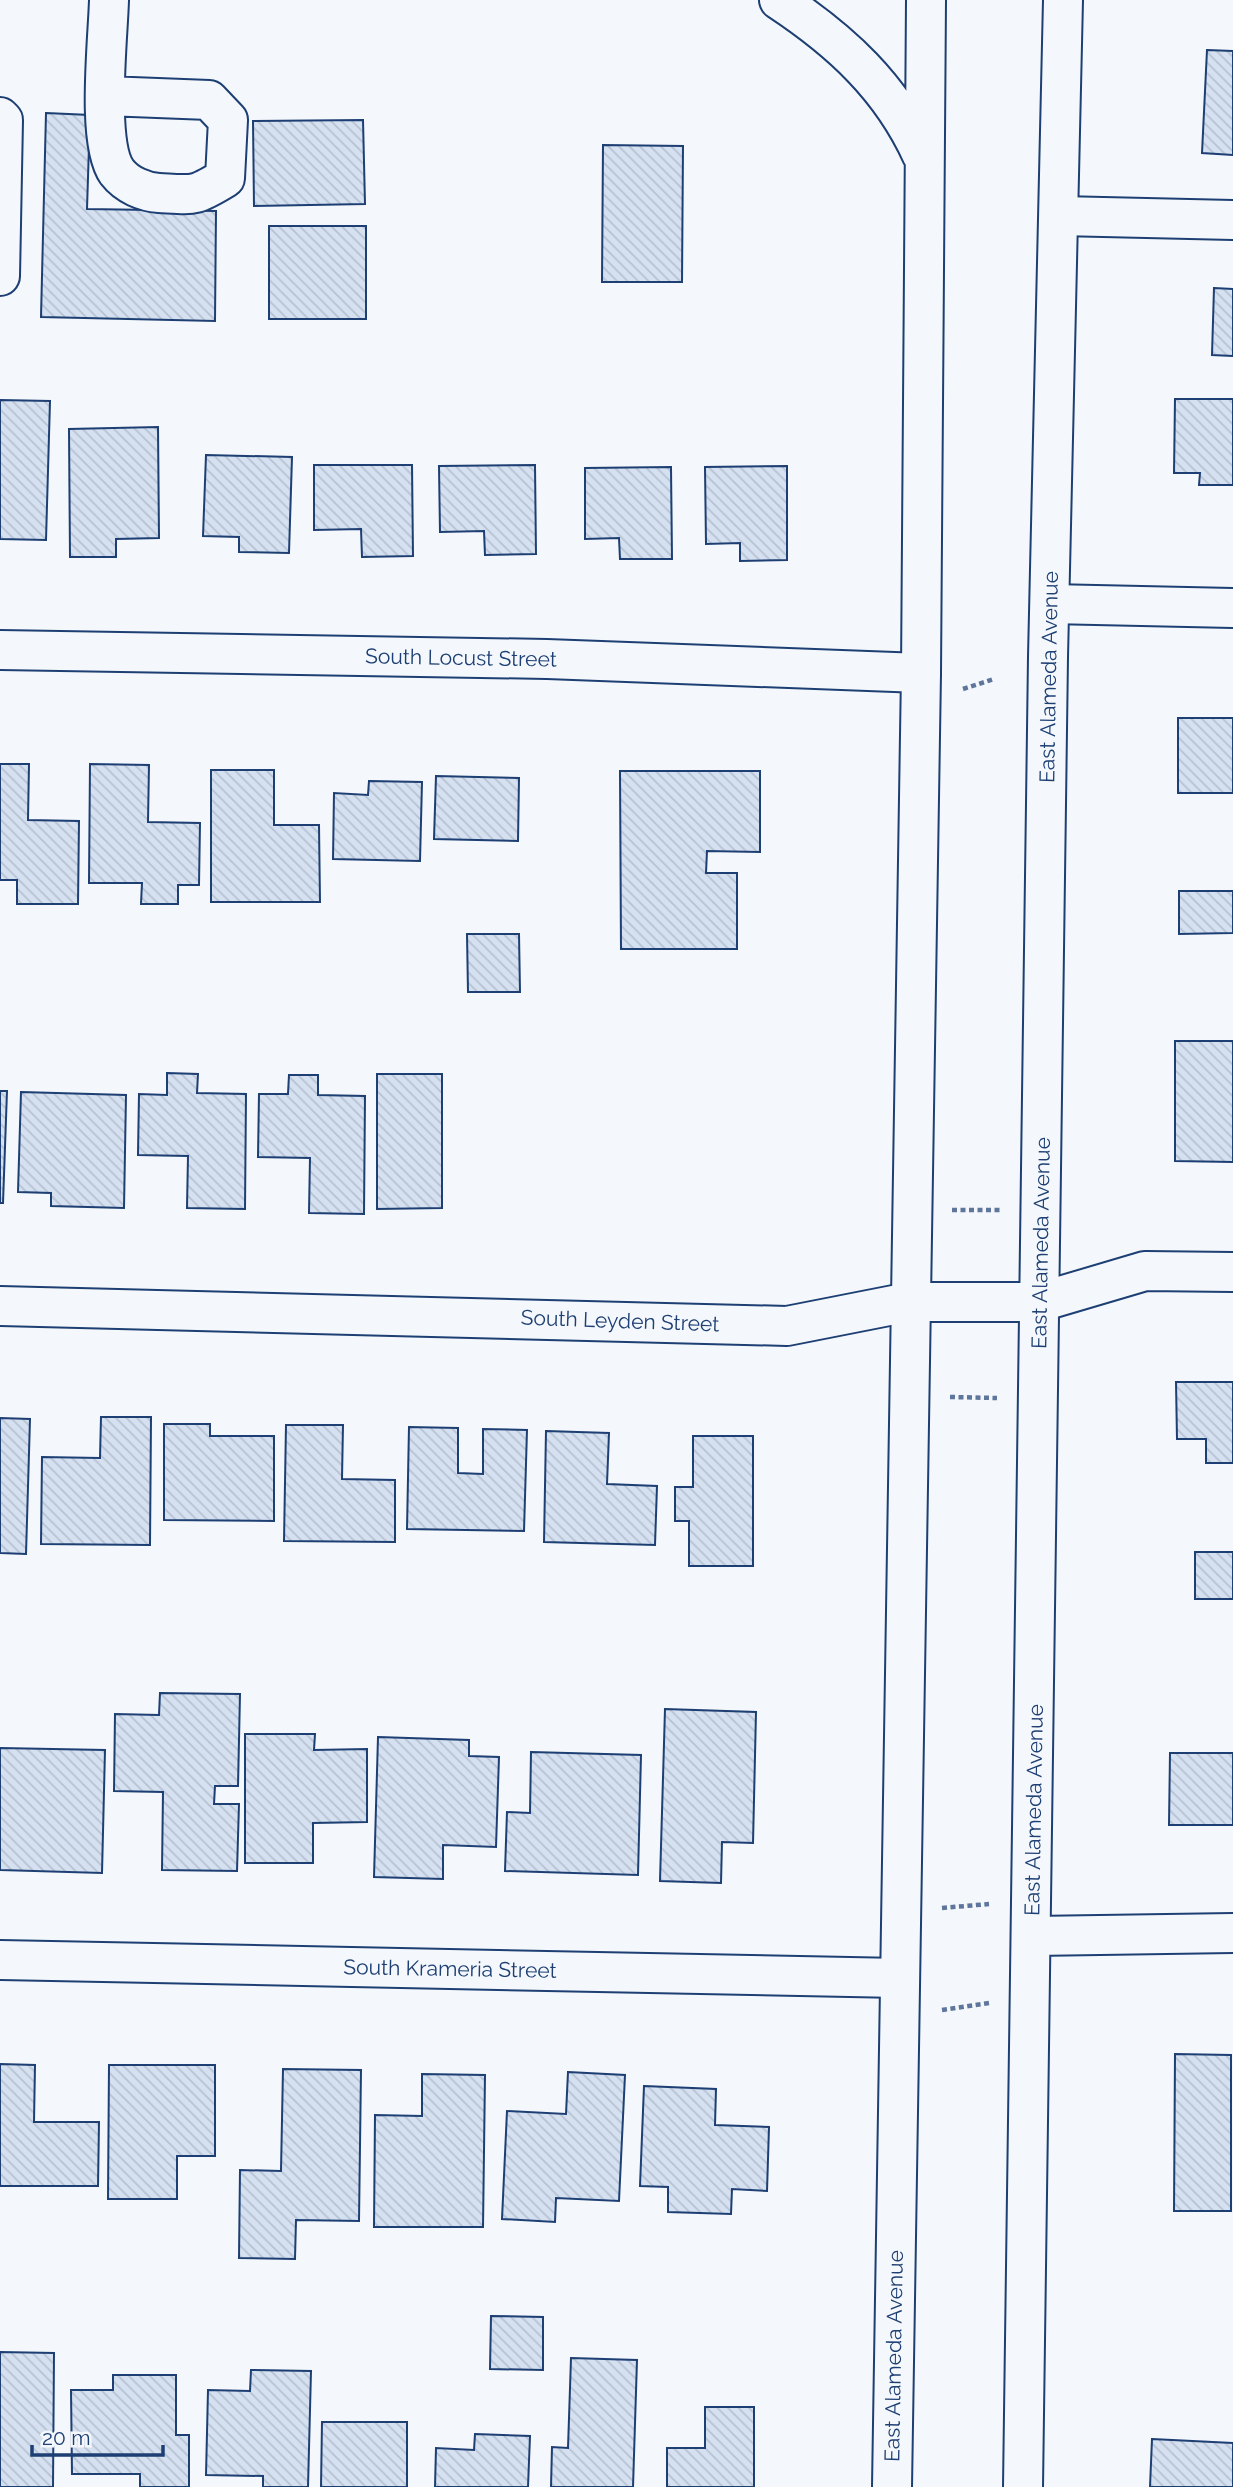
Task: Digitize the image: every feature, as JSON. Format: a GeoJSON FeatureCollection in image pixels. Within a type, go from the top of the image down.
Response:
{"type":"FeatureCollection","features":[{"type":"Feature","properties":{"kind":"main road"},"geometry":{"type":"LineString","coordinates":[[106,96],[109,0]]}},
{"type":"Feature","properties":{"kind":"main road"},"geometry":{"type":"LineString","coordinates":[[779,0],[821,28],[861,63],[909,125],[924,160]]}},
{"type":"Feature","properties":{"kind":"main road","name":"East Alameda Avenue"},"geometry":{"type":"LineString","coordinates":[[892,2487],[921,673],[926,0]]}},
{"type":"Feature","properties":{"kind":"main road","name":"East Alameda Avenue"},"geometry":{"type":"LineString","coordinates":[[1023,2487],[1050,604],[1063,0]]}},
{"type":"Feature","properties":{"kind":"main road"},"geometry":{"type":"LineString","coordinates":[[0,117],[0,276]]}},
{"type":"Feature","properties":{"kind":"main road"},"geometry":{"type":"LineString","coordinates":[[1060,216],[1233,220]]}},
{"type":"Feature","properties":{"kind":"main road"},"geometry":{"type":"LineString","coordinates":[[1050,604],[1233,608]]}},
{"type":"Feature","properties":{"kind":"main road","name":"South Locust Street"},"geometry":{"type":"LineString","coordinates":[[0,650],[547,659],[921,673]]}},
{"type":"Feature","properties":{"kind":"main road","name":"South Leyden Street"},"geometry":{"type":"LineString","coordinates":[[0,1306],[787,1326],[909,1302],[1040,1302],[1145,1271],[1233,1272]]}},
{"type":"Feature","properties":{"kind":"main road"},"geometry":{"type":"LineString","coordinates":[[1032,1937],[1233,1933]]}},
{"type":"Feature","properties":{"kind":"main road","name":"South Krameria Street"},"geometry":{"type":"LineString","coordinates":[[0,1960],[900,1978]]}},
{"type":"Feature","properties":{"kind":"path"},"geometry":{"type":"LineString","coordinates":[[961,690],[994,679]]}},
{"type":"Feature","properties":{"kind":"path"},"geometry":{"type":"LineString","coordinates":[[941,1210],[1004,1210]]}},
{"type":"Feature","properties":{"kind":"path"},"geometry":{"type":"LineString","coordinates":[[939,1397],[998,1398]]}},
{"type":"Feature","properties":{"kind":"path"},"geometry":{"type":"LineString","coordinates":[[936,1908],[998,1904]]}},
{"type":"Feature","properties":{"kind":"path"},"geometry":{"type":"LineString","coordinates":[[939,2011],[998,2002]]}},
{"type":"Feature","properties":{"kind":"building"},"geometry":{"type":"Polygon","coordinates":[[[1207,50],[1233,51],[1233,155],[1202,153],[1207,50]]]}},
{"type":"Feature","properties":{"kind":"building"},"geometry":{"type":"Polygon","coordinates":[[[46,113],[90,115],[87,209],[216,211],[215,321],[41,317],[46,113]]]}},
{"type":"Feature","properties":{"kind":"building"},"geometry":{"type":"Polygon","coordinates":[[[363,120],[365,204],[254,206],[253,121],[363,120]]]}},
{"type":"Feature","properties":{"kind":"building"},"geometry":{"type":"Polygon","coordinates":[[[603,145],[683,146],[682,282],[602,282],[603,145]]]}},
{"type":"Feature","properties":{"kind":"building"},"geometry":{"type":"Polygon","coordinates":[[[269,226],[366,226],[366,319],[269,319],[269,226]]]}},
{"type":"Feature","properties":{"kind":"building"},"geometry":{"type":"Polygon","coordinates":[[[1214,288],[1233,289],[1233,356],[1212,355],[1214,288]]]}},
{"type":"Feature","properties":{"kind":"building"},"geometry":{"type":"Polygon","coordinates":[[[1175,399],[1233,399],[1233,485],[1199,485],[1200,473],[1174,473],[1175,399]]]}},
{"type":"Feature","properties":{"kind":"building"},"geometry":{"type":"Polygon","coordinates":[[[0,400],[50,401],[46,540],[0,539],[0,400]]]}},
{"type":"Feature","properties":{"kind":"building"},"geometry":{"type":"Polygon","coordinates":[[[158,427],[159,538],[116,539],[116,557],[70,557],[69,429],[158,427]]]}},
{"type":"Feature","properties":{"kind":"building"},"geometry":{"type":"Polygon","coordinates":[[[206,455],[292,457],[289,553],[239,552],[239,537],[203,536],[206,455]]]}},
{"type":"Feature","properties":{"kind":"building"},"geometry":{"type":"Polygon","coordinates":[[[314,465],[412,465],[413,556],[362,557],[361,529],[314,530],[314,465]]]}},
{"type":"Feature","properties":{"kind":"building"},"geometry":{"type":"Polygon","coordinates":[[[535,465],[536,554],[485,555],[484,531],[440,532],[439,466],[535,465]]]}},
{"type":"Feature","properties":{"kind":"building"},"geometry":{"type":"Polygon","coordinates":[[[787,466],[787,560],[740,561],[740,543],[706,544],[705,467],[787,466]]]}},
{"type":"Feature","properties":{"kind":"building"},"geometry":{"type":"Polygon","coordinates":[[[671,467],[672,559],[620,559],[619,538],[585,539],[585,468],[671,467]]]}},
{"type":"Feature","properties":{"kind":"building"},"geometry":{"type":"Polygon","coordinates":[[[1178,718],[1233,718],[1233,793],[1178,793],[1178,718]]]}},
{"type":"Feature","properties":{"kind":"building"},"geometry":{"type":"Polygon","coordinates":[[[0,764],[29,764],[28,820],[79,821],[78,904],[17,904],[17,880],[0,880],[0,764]]]}},
{"type":"Feature","properties":{"kind":"building"},"geometry":{"type":"Polygon","coordinates":[[[90,764],[149,765],[148,822],[200,823],[199,885],[178,885],[178,904],[141,904],[142,883],[89,883],[90,764]]]}},
{"type":"Feature","properties":{"kind":"building"},"geometry":{"type":"Polygon","coordinates":[[[211,770],[274,770],[274,825],[319,825],[320,902],[211,902],[211,770]]]}},
{"type":"Feature","properties":{"kind":"building"},"geometry":{"type":"Polygon","coordinates":[[[620,771],[760,771],[760,852],[707,851],[706,873],[737,873],[737,949],[621,949],[620,771]]]}},
{"type":"Feature","properties":{"kind":"building"},"geometry":{"type":"Polygon","coordinates":[[[436,776],[519,778],[518,841],[434,839],[436,776]]]}},
{"type":"Feature","properties":{"kind":"building"},"geometry":{"type":"Polygon","coordinates":[[[369,781],[422,782],[420,861],[333,859],[334,793],[368,795],[369,781]]]}},
{"type":"Feature","properties":{"kind":"building"},"geometry":{"type":"Polygon","coordinates":[[[1179,891],[1233,891],[1233,933],[1179,934],[1179,891]]]}},
{"type":"Feature","properties":{"kind":"building"},"geometry":{"type":"Polygon","coordinates":[[[467,934],[519,934],[520,992],[468,992],[467,934]]]}},
{"type":"Feature","properties":{"kind":"building"},"geometry":{"type":"Polygon","coordinates":[[[1175,1041],[1233,1041],[1233,1162],[1175,1161],[1175,1041]]]}},
{"type":"Feature","properties":{"kind":"building"},"geometry":{"type":"Polygon","coordinates":[[[167,1073],[198,1074],[197,1093],[246,1094],[245,1209],[187,1208],[188,1156],[138,1155],[139,1094],[167,1095],[167,1073]]]}},
{"type":"Feature","properties":{"kind":"building"},"geometry":{"type":"Polygon","coordinates":[[[377,1074],[442,1074],[442,1208],[377,1209],[377,1074]]]}},
{"type":"Feature","properties":{"kind":"building"},"geometry":{"type":"Polygon","coordinates":[[[289,1075],[318,1075],[318,1095],[365,1096],[364,1214],[309,1213],[310,1158],[258,1157],[259,1094],[288,1094],[289,1075]]]}},
{"type":"Feature","properties":{"kind":"building"},"geometry":{"type":"Polygon","coordinates":[[[0,1091],[7,1091],[3,1203],[0,1203],[0,1091]]]}},
{"type":"Feature","properties":{"kind":"building"},"geometry":{"type":"Polygon","coordinates":[[[21,1092],[126,1095],[124,1208],[51,1206],[51,1193],[18,1192],[21,1092]]]}},
{"type":"Feature","properties":{"kind":"building"},"geometry":{"type":"Polygon","coordinates":[[[1176,1382],[1233,1382],[1233,1463],[1206,1463],[1206,1439],[1177,1439],[1176,1382]]]}},
{"type":"Feature","properties":{"kind":"building"},"geometry":{"type":"Polygon","coordinates":[[[101,1417],[151,1417],[150,1545],[41,1544],[42,1457],[100,1458],[101,1417]]]}},
{"type":"Feature","properties":{"kind":"building"},"geometry":{"type":"Polygon","coordinates":[[[0,1418],[30,1419],[26,1554],[0,1553],[0,1418]]]}},
{"type":"Feature","properties":{"kind":"building"},"geometry":{"type":"Polygon","coordinates":[[[164,1424],[210,1424],[210,1436],[274,1436],[274,1521],[164,1520],[164,1424]]]}},
{"type":"Feature","properties":{"kind":"building"},"geometry":{"type":"Polygon","coordinates":[[[286,1425],[343,1425],[342,1479],[395,1480],[395,1542],[284,1541],[286,1425]]]}},
{"type":"Feature","properties":{"kind":"building"},"geometry":{"type":"Polygon","coordinates":[[[409,1427],[458,1428],[458,1473],[483,1474],[483,1429],[527,1430],[524,1531],[407,1529],[409,1427]]]}},
{"type":"Feature","properties":{"kind":"building"},"geometry":{"type":"Polygon","coordinates":[[[546,1431],[609,1433],[607,1484],[657,1486],[655,1545],[544,1542],[546,1431]]]}},
{"type":"Feature","properties":{"kind":"building"},"geometry":{"type":"Polygon","coordinates":[[[693,1436],[753,1436],[753,1566],[689,1566],[689,1521],[675,1521],[675,1487],[693,1487],[693,1436]]]}},
{"type":"Feature","properties":{"kind":"building"},"geometry":{"type":"Polygon","coordinates":[[[1195,1552],[1233,1552],[1233,1599],[1195,1599],[1195,1552]]]}},
{"type":"Feature","properties":{"kind":"building"},"geometry":{"type":"Polygon","coordinates":[[[160,1693],[240,1694],[238,1786],[215,1786],[214,1804],[239,1804],[237,1871],[162,1870],[163,1792],[114,1791],[115,1714],[159,1715],[160,1693]]]}},
{"type":"Feature","properties":{"kind":"building"},"geometry":{"type":"Polygon","coordinates":[[[665,1709],[756,1712],[753,1843],[722,1842],[721,1883],[660,1881],[665,1709]]]}},
{"type":"Feature","properties":{"kind":"building"},"geometry":{"type":"Polygon","coordinates":[[[245,1734],[315,1734],[314,1750],[367,1749],[367,1822],[313,1823],[313,1863],[245,1863],[245,1734]]]}},
{"type":"Feature","properties":{"kind":"building"},"geometry":{"type":"Polygon","coordinates":[[[378,1737],[469,1740],[469,1756],[499,1757],[496,1847],[443,1845],[443,1879],[374,1877],[378,1737]]]}},
{"type":"Feature","properties":{"kind":"building"},"geometry":{"type":"Polygon","coordinates":[[[0,1748],[105,1750],[102,1873],[0,1870],[0,1748]]]}},
{"type":"Feature","properties":{"kind":"building"},"geometry":{"type":"Polygon","coordinates":[[[531,1752],[641,1755],[638,1875],[505,1871],[507,1812],[530,1813],[531,1752]]]}},
{"type":"Feature","properties":{"kind":"building"},"geometry":{"type":"Polygon","coordinates":[[[1170,1753],[1233,1753],[1233,1825],[1169,1825],[1170,1753]]]}},
{"type":"Feature","properties":{"kind":"building"},"geometry":{"type":"Polygon","coordinates":[[[1175,2054],[1231,2055],[1231,2211],[1174,2211],[1175,2054]]]}},
{"type":"Feature","properties":{"kind":"building"},"geometry":{"type":"Polygon","coordinates":[[[0,2064],[35,2065],[34,2122],[99,2122],[98,2186],[0,2186],[0,2064]]]}},
{"type":"Feature","properties":{"kind":"building"},"geometry":{"type":"Polygon","coordinates":[[[109,2065],[215,2065],[215,2156],[177,2156],[177,2199],[108,2199],[109,2065]]]}},
{"type":"Feature","properties":{"kind":"building"},"geometry":{"type":"Polygon","coordinates":[[[283,2069],[361,2070],[359,2221],[296,2220],[295,2259],[239,2258],[240,2170],[281,2171],[283,2069]]]}},
{"type":"Feature","properties":{"kind":"building"},"geometry":{"type":"Polygon","coordinates":[[[568,2072],[625,2075],[619,2201],[556,2198],[555,2222],[502,2219],[507,2111],[566,2114],[568,2072]]]}},
{"type":"Feature","properties":{"kind":"building"},"geometry":{"type":"Polygon","coordinates":[[[422,2074],[485,2075],[483,2227],[374,2227],[375,2115],[422,2116],[422,2074]]]}},
{"type":"Feature","properties":{"kind":"building"},"geometry":{"type":"Polygon","coordinates":[[[644,2086],[716,2089],[715,2125],[769,2127],[767,2191],[732,2189],[731,2214],[668,2212],[668,2187],[640,2186],[644,2086]]]}},
{"type":"Feature","properties":{"kind":"building"},"geometry":{"type":"Polygon","coordinates":[[[491,2316],[543,2317],[543,2370],[490,2369],[491,2316]]]}},
{"type":"Feature","properties":{"kind":"building"},"geometry":{"type":"Polygon","coordinates":[[[0,2352],[54,2353],[53,2487],[0,2487],[0,2352]]]}},
{"type":"Feature","properties":{"kind":"building"},"geometry":{"type":"Polygon","coordinates":[[[571,2358],[637,2360],[633,2487],[551,2487],[552,2447],[568,2448],[571,2358]]]}},
{"type":"Feature","properties":{"kind":"building"},"geometry":{"type":"Polygon","coordinates":[[[251,2370],[311,2371],[308,2487],[263,2487],[263,2476],[206,2475],[208,2390],[250,2391],[251,2370]]]}},
{"type":"Feature","properties":{"kind":"building"},"geometry":{"type":"Polygon","coordinates":[[[113,2375],[176,2375],[176,2435],[189,2435],[189,2487],[140,2487],[140,2474],[72,2474],[71,2390],[113,2390],[113,2375]]]}},
{"type":"Feature","properties":{"kind":"building"},"geometry":{"type":"Polygon","coordinates":[[[705,2407],[754,2407],[754,2487],[667,2487],[667,2448],[705,2448],[705,2407]]]}},
{"type":"Feature","properties":{"kind":"building"},"geometry":{"type":"Polygon","coordinates":[[[322,2422],[407,2422],[407,2487],[321,2487],[322,2422]]]}},
{"type":"Feature","properties":{"kind":"building"},"geometry":{"type":"Polygon","coordinates":[[[475,2434],[530,2436],[528,2487],[435,2487],[436,2448],[474,2450],[475,2434]]]}},
{"type":"Feature","properties":{"kind":"building"},"geometry":{"type":"Polygon","coordinates":[[[1152,2439],[1233,2443],[1233,2487],[1150,2487],[1152,2439]]]}}]}
